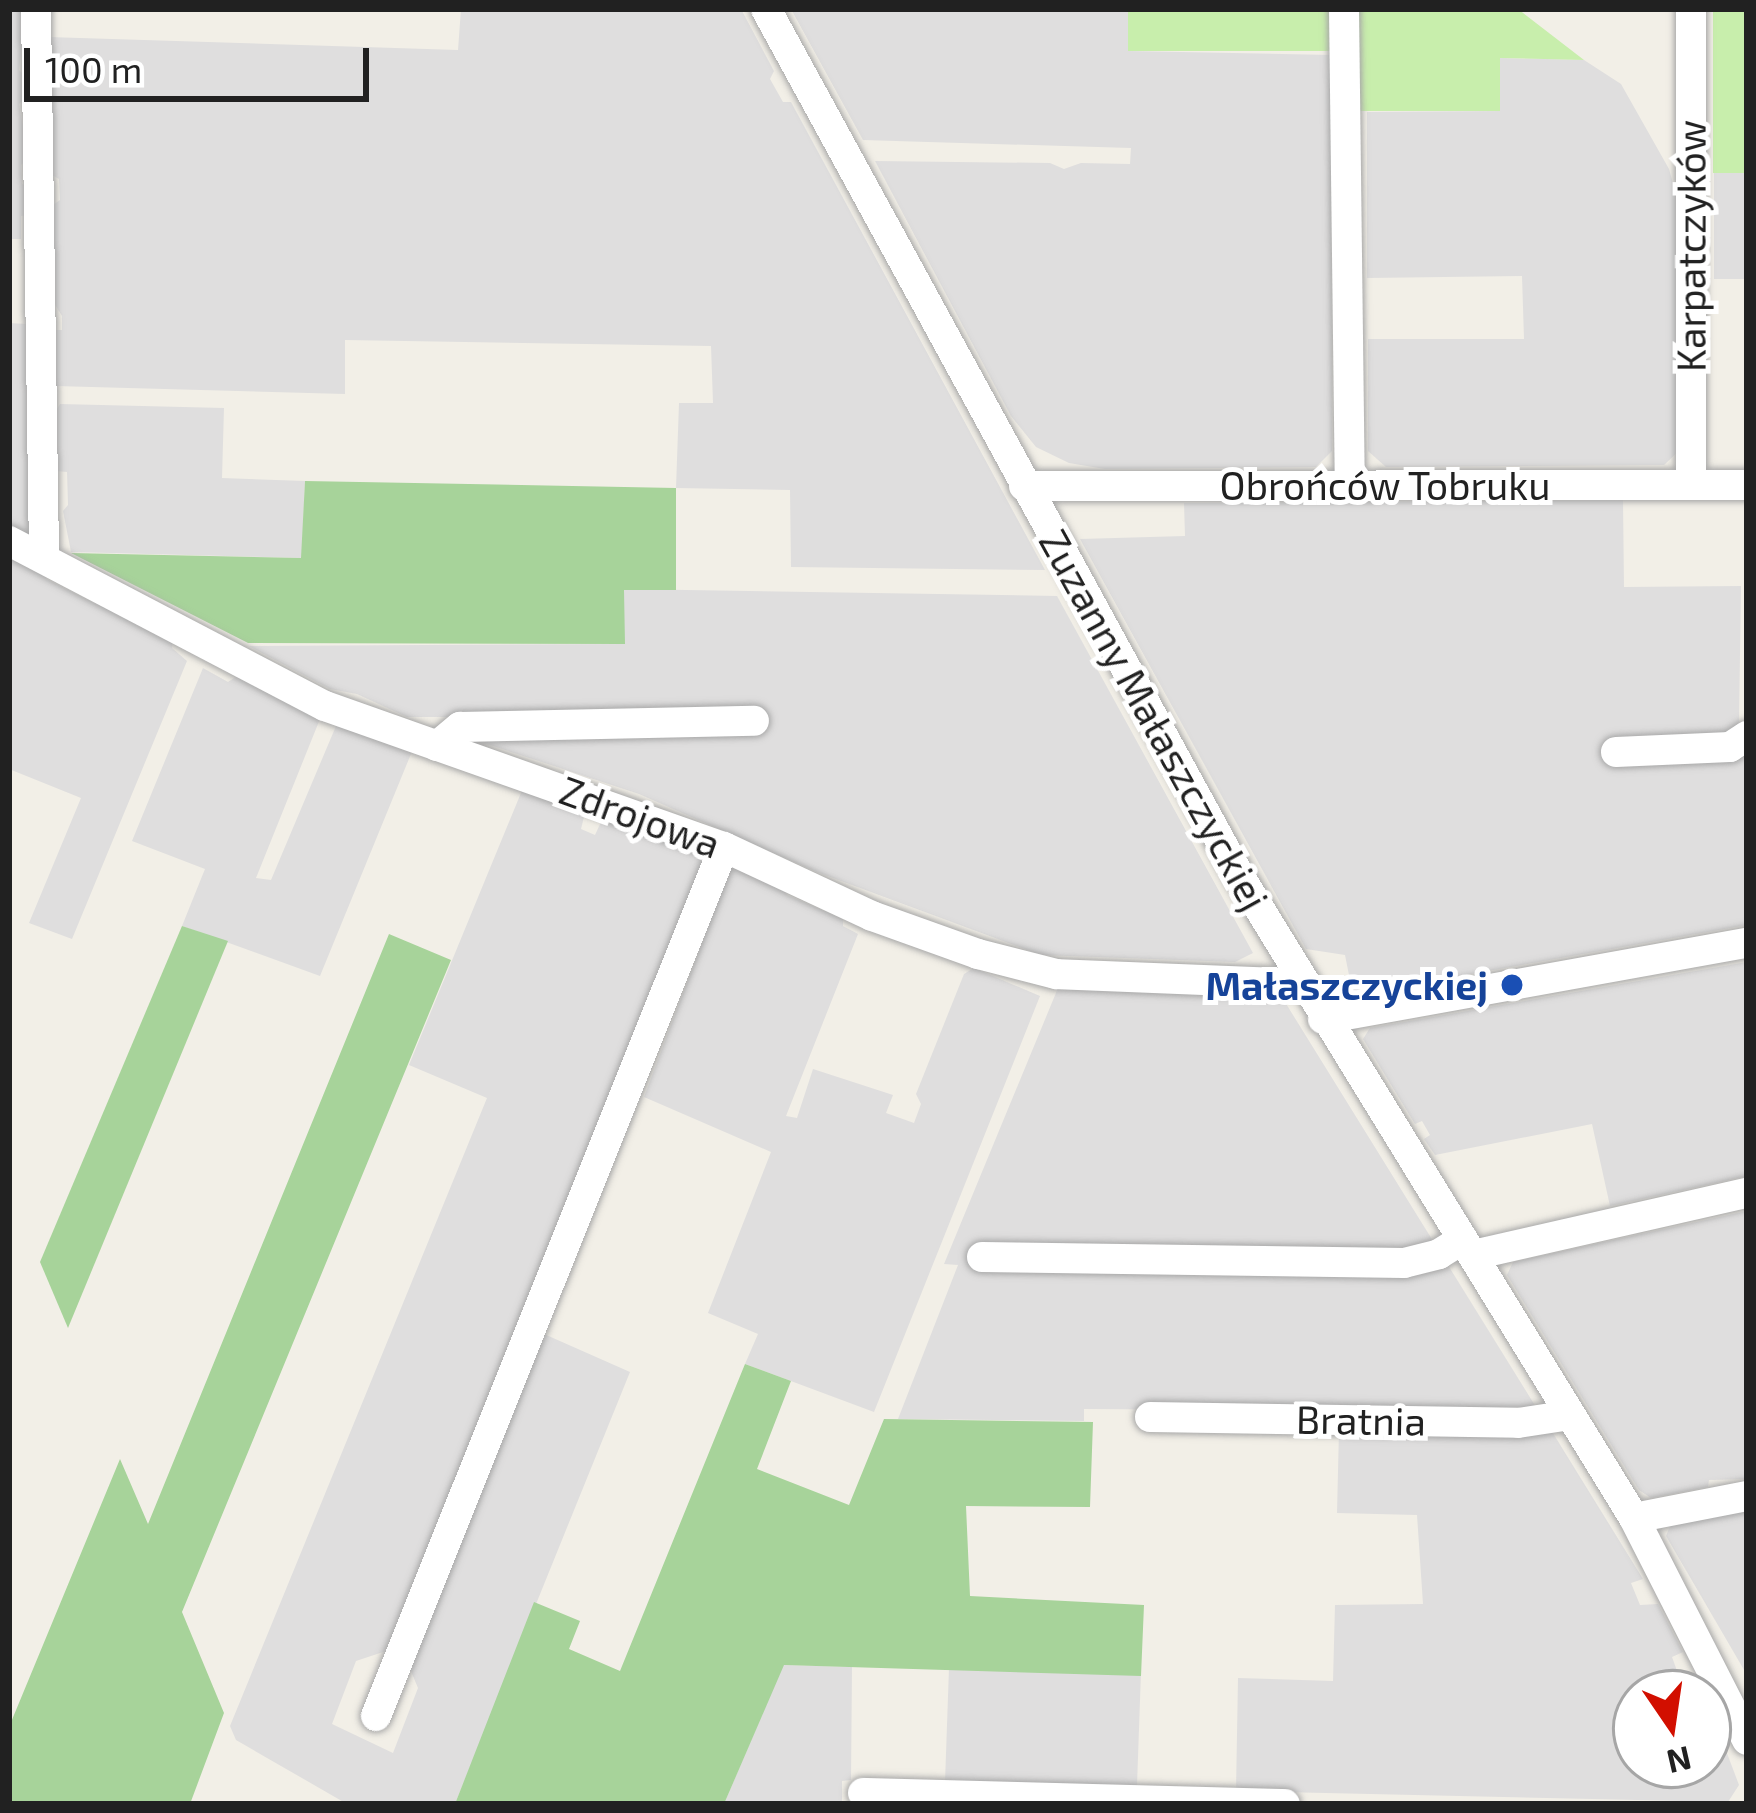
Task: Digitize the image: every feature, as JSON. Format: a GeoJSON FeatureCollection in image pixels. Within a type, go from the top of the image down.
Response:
{"type":"FeatureCollection","features":[{"type":"Feature","properties":{"kind":"street"},"geometry":{"type":"LineString","coordinates":[[36,9],[44,557]]}},
{"type":"Feature","properties":{"kind":"street","name":"Zuzanny Małaszczyckiej"},"geometry":{"type":"LineString","coordinates":[[766,9],[1301,984],[1634,1518],[1745,1735]]}},
{"type":"Feature","properties":{"kind":"street"},"geometry":{"type":"LineString","coordinates":[[1344,9],[1349,486]]}},
{"type":"Feature","properties":{"kind":"street","name":"Karpatczyków"},"geometry":{"type":"LineString","coordinates":[[1691,9],[1691,483]]}},
{"type":"Feature","properties":{"kind":"street","name":"Obrońców Tobruku"},"geometry":{"type":"LineString","coordinates":[[1024,486],[1747,485]]}},
{"type":"Feature","properties":{"kind":"street","name":"Zdrojowa"},"geometry":{"type":"LineString","coordinates":[[9,541],[325,706],[724,847],[872,916],[978,954],[1057,974],[1301,984]]}},
{"type":"Feature","properties":{"kind":"street"},"geometry":{"type":"LineString","coordinates":[[436,746],[460,727],[754,721]]}},
{"type":"Feature","properties":{"kind":"street"},"geometry":{"type":"LineString","coordinates":[[1616,752],[1730,747],[1747,736]]}},
{"type":"Feature","properties":{"kind":"street"},"geometry":{"type":"LineString","coordinates":[[376,1716],[724,847]]}},
{"type":"Feature","properties":{"kind":"street"},"geometry":{"type":"LineString","coordinates":[[1323,1019],[1747,943]]}},
{"type":"Feature","properties":{"kind":"street"},"geometry":{"type":"LineString","coordinates":[[982,1257],[1405,1263],[1747,1193]]}},
{"type":"Feature","properties":{"kind":"street","name":"Bratnia"},"geometry":{"type":"LineString","coordinates":[[1150,1417],[1518,1423],[1570,1415]]}},
{"type":"Feature","properties":{"kind":"street"},"geometry":{"type":"LineString","coordinates":[[1634,1518],[1747,1496]]}},
{"type":"Feature","properties":{"kind":"street"},"geometry":{"type":"LineString","coordinates":[[863,1793],[1285,1804]]}},
{"type":"Feature","properties":{"kind":"shaded area"},"geometry":{"type":"Polygon","coordinates":[[[9,9],[26,12],[19,70],[26,77],[26,98],[19,104],[28,158],[21,165],[22,184],[28,186],[29,215],[21,216],[21,239],[9,239],[9,9]]]}},
{"type":"Feature","properties":{"kind":"shaded area"},"geometry":{"type":"Polygon","coordinates":[[[461,9],[741,9],[774,71],[770,79],[783,102],[791,102],[1045,570],[791,567],[790,490],[676,488],[679,403],[713,403],[711,346],[345,340],[345,394],[55,386],[53,330],[62,330],[62,316],[54,303],[53,205],[60,200],[59,179],[52,175],[48,37],[458,50],[461,9]]]}},
{"type":"Feature","properties":{"kind":"shaded area"},"geometry":{"type":"Polygon","coordinates":[[[791,9],[1128,9],[1128,51],[1331,55],[1332,451],[1316,467],[1105,469],[1069,463],[1036,447],[1011,416],[875,161],[1050,163],[1064,169],[1081,163],[1130,164],[1131,148],[863,140],[791,9]]]}},
{"type":"Feature","properties":{"kind":"shaded area"},"geometry":{"type":"Polygon","coordinates":[[[1499,58],[1584,60],[1621,84],[1669,169],[1679,205],[1682,448],[1664,465],[1386,467],[1368,451],[1368,339],[1524,339],[1522,276],[1367,278],[1367,112],[1499,111],[1499,58]]]}},
{"type":"Feature","properties":{"kind":"shaded area"},"geometry":{"type":"Polygon","coordinates":[[[1714,173],[1747,173],[1747,279],[1714,279],[1714,173]]]}},
{"type":"Feature","properties":{"kind":"shaded area"},"geometry":{"type":"Polygon","coordinates":[[[9,323],[26,324],[33,532],[25,538],[9,531],[9,323]]]}},
{"type":"Feature","properties":{"kind":"shaded area"},"geometry":{"type":"Polygon","coordinates":[[[60,404],[224,408],[222,478],[305,481],[302,558],[71,552],[63,511],[68,505],[67,472],[56,471],[55,412],[60,404]]]}},
{"type":"Feature","properties":{"kind":"shaded area"},"geometry":{"type":"Polygon","coordinates":[[[1623,500],[1624,587],[1741,586],[1739,723],[1724,738],[1615,760],[1747,754],[1747,925],[1353,995],[1345,955],[1306,949],[1080,539],[1185,536],[1184,503],[1623,500]]]}},
{"type":"Feature","properties":{"kind":"shaded area"},"geometry":{"type":"Polygon","coordinates":[[[9,555],[49,573],[46,579],[96,604],[106,602],[173,640],[172,648],[187,661],[72,939],[29,923],[81,798],[9,769],[9,555]]]}},
{"type":"Feature","properties":{"kind":"shaded area"},"geometry":{"type":"Polygon","coordinates":[[[624,589],[1057,596],[1253,953],[1235,962],[1041,955],[817,872],[639,794],[484,743],[486,733],[524,717],[407,717],[357,694],[330,689],[249,646],[624,644],[624,589]]]}},
{"type":"Feature","properties":{"kind":"shaded area"},"geometry":{"type":"Polygon","coordinates":[[[203,668],[228,682],[240,674],[322,714],[256,878],[271,880],[336,726],[413,749],[320,976],[182,926],[205,869],[132,841],[203,668]]]}},
{"type":"Feature","properties":{"kind":"shaded area"},"geometry":{"type":"Polygon","coordinates":[[[523,788],[585,813],[581,829],[595,835],[602,820],[699,852],[704,862],[386,1651],[356,1661],[332,1724],[393,1753],[418,1688],[408,1664],[544,1334],[630,1372],[455,1804],[347,1804],[236,1740],[230,1726],[487,1098],[409,1065],[523,788]]]}},
{"type":"Feature","properties":{"kind":"shaded area"},"geometry":{"type":"Polygon","coordinates":[[[731,866],[784,886],[787,895],[843,919],[843,926],[858,934],[786,1116],[797,1118],[813,1069],[893,1095],[886,1113],[914,1123],[921,1104],[916,1094],[964,974],[974,968],[1040,996],[874,1412],[745,1364],[758,1334],[708,1313],[771,1152],[644,1097],[731,866]]]}},
{"type":"Feature","properties":{"kind":"shaded area"},"geometry":{"type":"Polygon","coordinates":[[[1747,962],[1747,1176],[1610,1206],[1592,1124],[1435,1155],[1424,1139],[1430,1135],[1422,1121],[1415,1124],[1363,1039],[1370,1028],[1747,962]]]}},
{"type":"Feature","properties":{"kind":"shaded area"},"geometry":{"type":"Polygon","coordinates":[[[1058,988],[1280,994],[1539,1412],[1084,1409],[1084,1421],[898,1419],[958,1265],[944,1264],[1058,988]]]}},
{"type":"Feature","properties":{"kind":"shaded area"},"geometry":{"type":"Polygon","coordinates":[[[1747,1211],[1747,1479],[1709,1480],[1708,1487],[1651,1498],[1639,1490],[1507,1275],[1513,1262],[1747,1211]]]}},
{"type":"Feature","properties":{"kind":"shaded area"},"geometry":{"type":"Polygon","coordinates":[[[1339,1430],[1551,1430],[1643,1579],[1631,1583],[1640,1605],[1658,1604],[1683,1652],[1672,1657],[1676,1669],[1612,1669],[1612,1789],[1732,1789],[1732,1766],[1739,1785],[1728,1802],[1236,1791],[1238,1678],[1333,1681],[1335,1605],[1423,1604],[1417,1515],[1337,1513],[1339,1430]]]}},
{"type":"Feature","properties":{"kind":"shaded area"},"geometry":{"type":"Polygon","coordinates":[[[1747,1506],[1747,1675],[1666,1536],[1672,1521],[1747,1506]]]}},
{"type":"Feature","properties":{"kind":"shaded area"},"geometry":{"type":"Polygon","coordinates":[[[783,1665],[852,1667],[851,1780],[842,1781],[842,1801],[926,1804],[724,1804],[783,1665]]]}},
{"type":"Feature","properties":{"kind":"shaded area"},"geometry":{"type":"Polygon","coordinates":[[[949,1668],[1141,1675],[1137,1794],[945,1787],[949,1668]]]}},
{"type":"Feature","properties":{"kind":"green space"},"geometry":{"type":"Polygon","coordinates":[[[1128,9],[1331,9],[1331,51],[1128,51],[1128,9]]]}},
{"type":"Feature","properties":{"kind":"green space"},"geometry":{"type":"Polygon","coordinates":[[[1353,9],[1518,9],[1584,60],[1500,58],[1500,111],[1354,111],[1353,9]]]}},
{"type":"Feature","properties":{"kind":"green space"},"geometry":{"type":"Polygon","coordinates":[[[1713,9],[1747,9],[1747,173],[1713,173],[1713,9]]]}},
{"type":"Feature","properties":{"kind":"green space"},"geometry":{"type":"Polygon","coordinates":[[[305,481],[676,488],[676,590],[624,590],[625,644],[248,643],[71,553],[301,558],[305,481]]]}},
{"type":"Feature","properties":{"kind":"green space"},"geometry":{"type":"Polygon","coordinates":[[[182,926],[228,941],[68,1328],[40,1262],[182,926]]]}},
{"type":"Feature","properties":{"kind":"green space"},"geometry":{"type":"Polygon","coordinates":[[[389,934],[451,960],[182,1612],[224,1713],[190,1804],[9,1804],[9,1727],[120,1459],[148,1524],[389,934]]]}},
{"type":"Feature","properties":{"kind":"green space"},"geometry":{"type":"Polygon","coordinates":[[[745,1364],[791,1381],[757,1469],[849,1505],[884,1419],[1093,1422],[1090,1507],[966,1506],[970,1596],[1144,1605],[1141,1676],[784,1665],[724,1804],[455,1804],[534,1602],[580,1621],[569,1649],[620,1671],[745,1364]]]}},
{"type":"Feature","properties":{"kind":"place","name":"Małaszczyckiej"},"geometry":{"type":"Point","coordinates":[1512,985]}}]}
